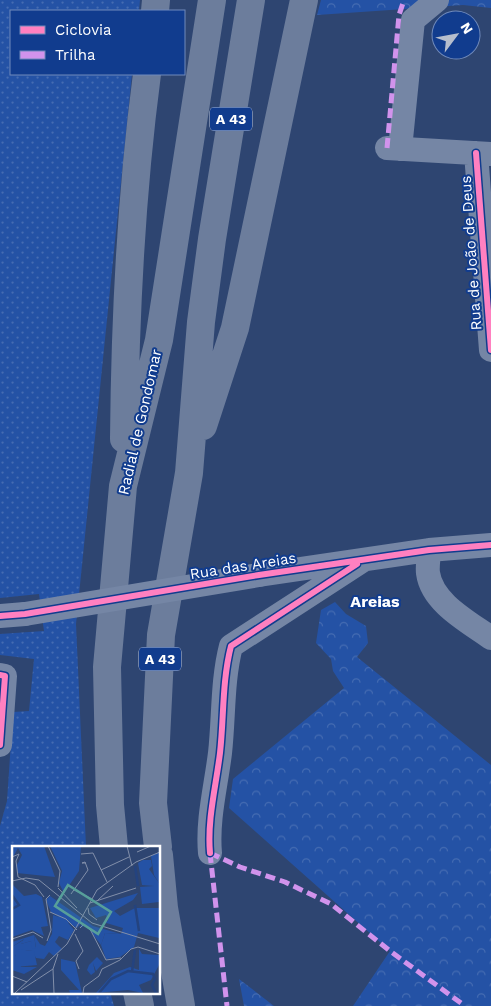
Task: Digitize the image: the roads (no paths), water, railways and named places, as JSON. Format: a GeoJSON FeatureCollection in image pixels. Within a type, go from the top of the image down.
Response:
{"type":"FeatureCollection","features":[{"type":"Feature","properties":{"kind":"highway","name":"Radial de Gondomar"},"geometry":{"type":"LineString","coordinates":[[114,846],[110,805],[106,666],[123,486],[158,340],[212,0]]}},
{"type":"Feature","properties":{"kind":"highway","name":"A 43"},"geometry":{"type":"LineString","coordinates":[[158,846],[154,803],[161,635],[189,473],[201,322],[212,239],[251,0]]}},
{"type":"Feature","properties":{"kind":"highway"},"geometry":{"type":"LineString","coordinates":[[189,473],[234,328],[304,0]]}},
{"type":"Feature","properties":{"kind":"highway"},"geometry":{"type":"LineString","coordinates":[[123,486],[125,342],[139,133],[146,75]]}},
{"type":"Feature","properties":{"kind":"highway"},"geometry":{"type":"LineString","coordinates":[[160,866],[164,908],[181,1006]]}},
{"type":"Feature","properties":{"kind":"street"},"geometry":{"type":"LineString","coordinates":[[437,0],[413,20],[394,149],[484,154]]}},
{"type":"Feature","properties":{"kind":"street","name":"Rua de João de Deus"},"geometry":{"type":"LineString","coordinates":[[484,154],[491,350]]}},
{"type":"Feature","properties":{"kind":"street","name":"Rua das Areias"},"geometry":{"type":"LineString","coordinates":[[0,616],[25,614],[259,575],[429,550],[491,545]]}},
{"type":"Feature","properties":{"kind":"street"},"geometry":{"type":"LineString","coordinates":[[429,550],[428,574],[434,591],[444,603],[491,638]]}},
{"type":"Feature","properties":{"kind":"street"},"geometry":{"type":"LineString","coordinates":[[210,854],[209,838],[220,752],[225,671],[231,646],[362,560]]}},
{"type":"Feature","properties":{"kind":"street"},"geometry":{"type":"LineString","coordinates":[[0,675],[5,676],[0,745]]}},
{"type":"Feature","properties":{"kind":"district","name":"Areias"},"geometry":{"type":"Point","coordinates":[375,601]}}]}
